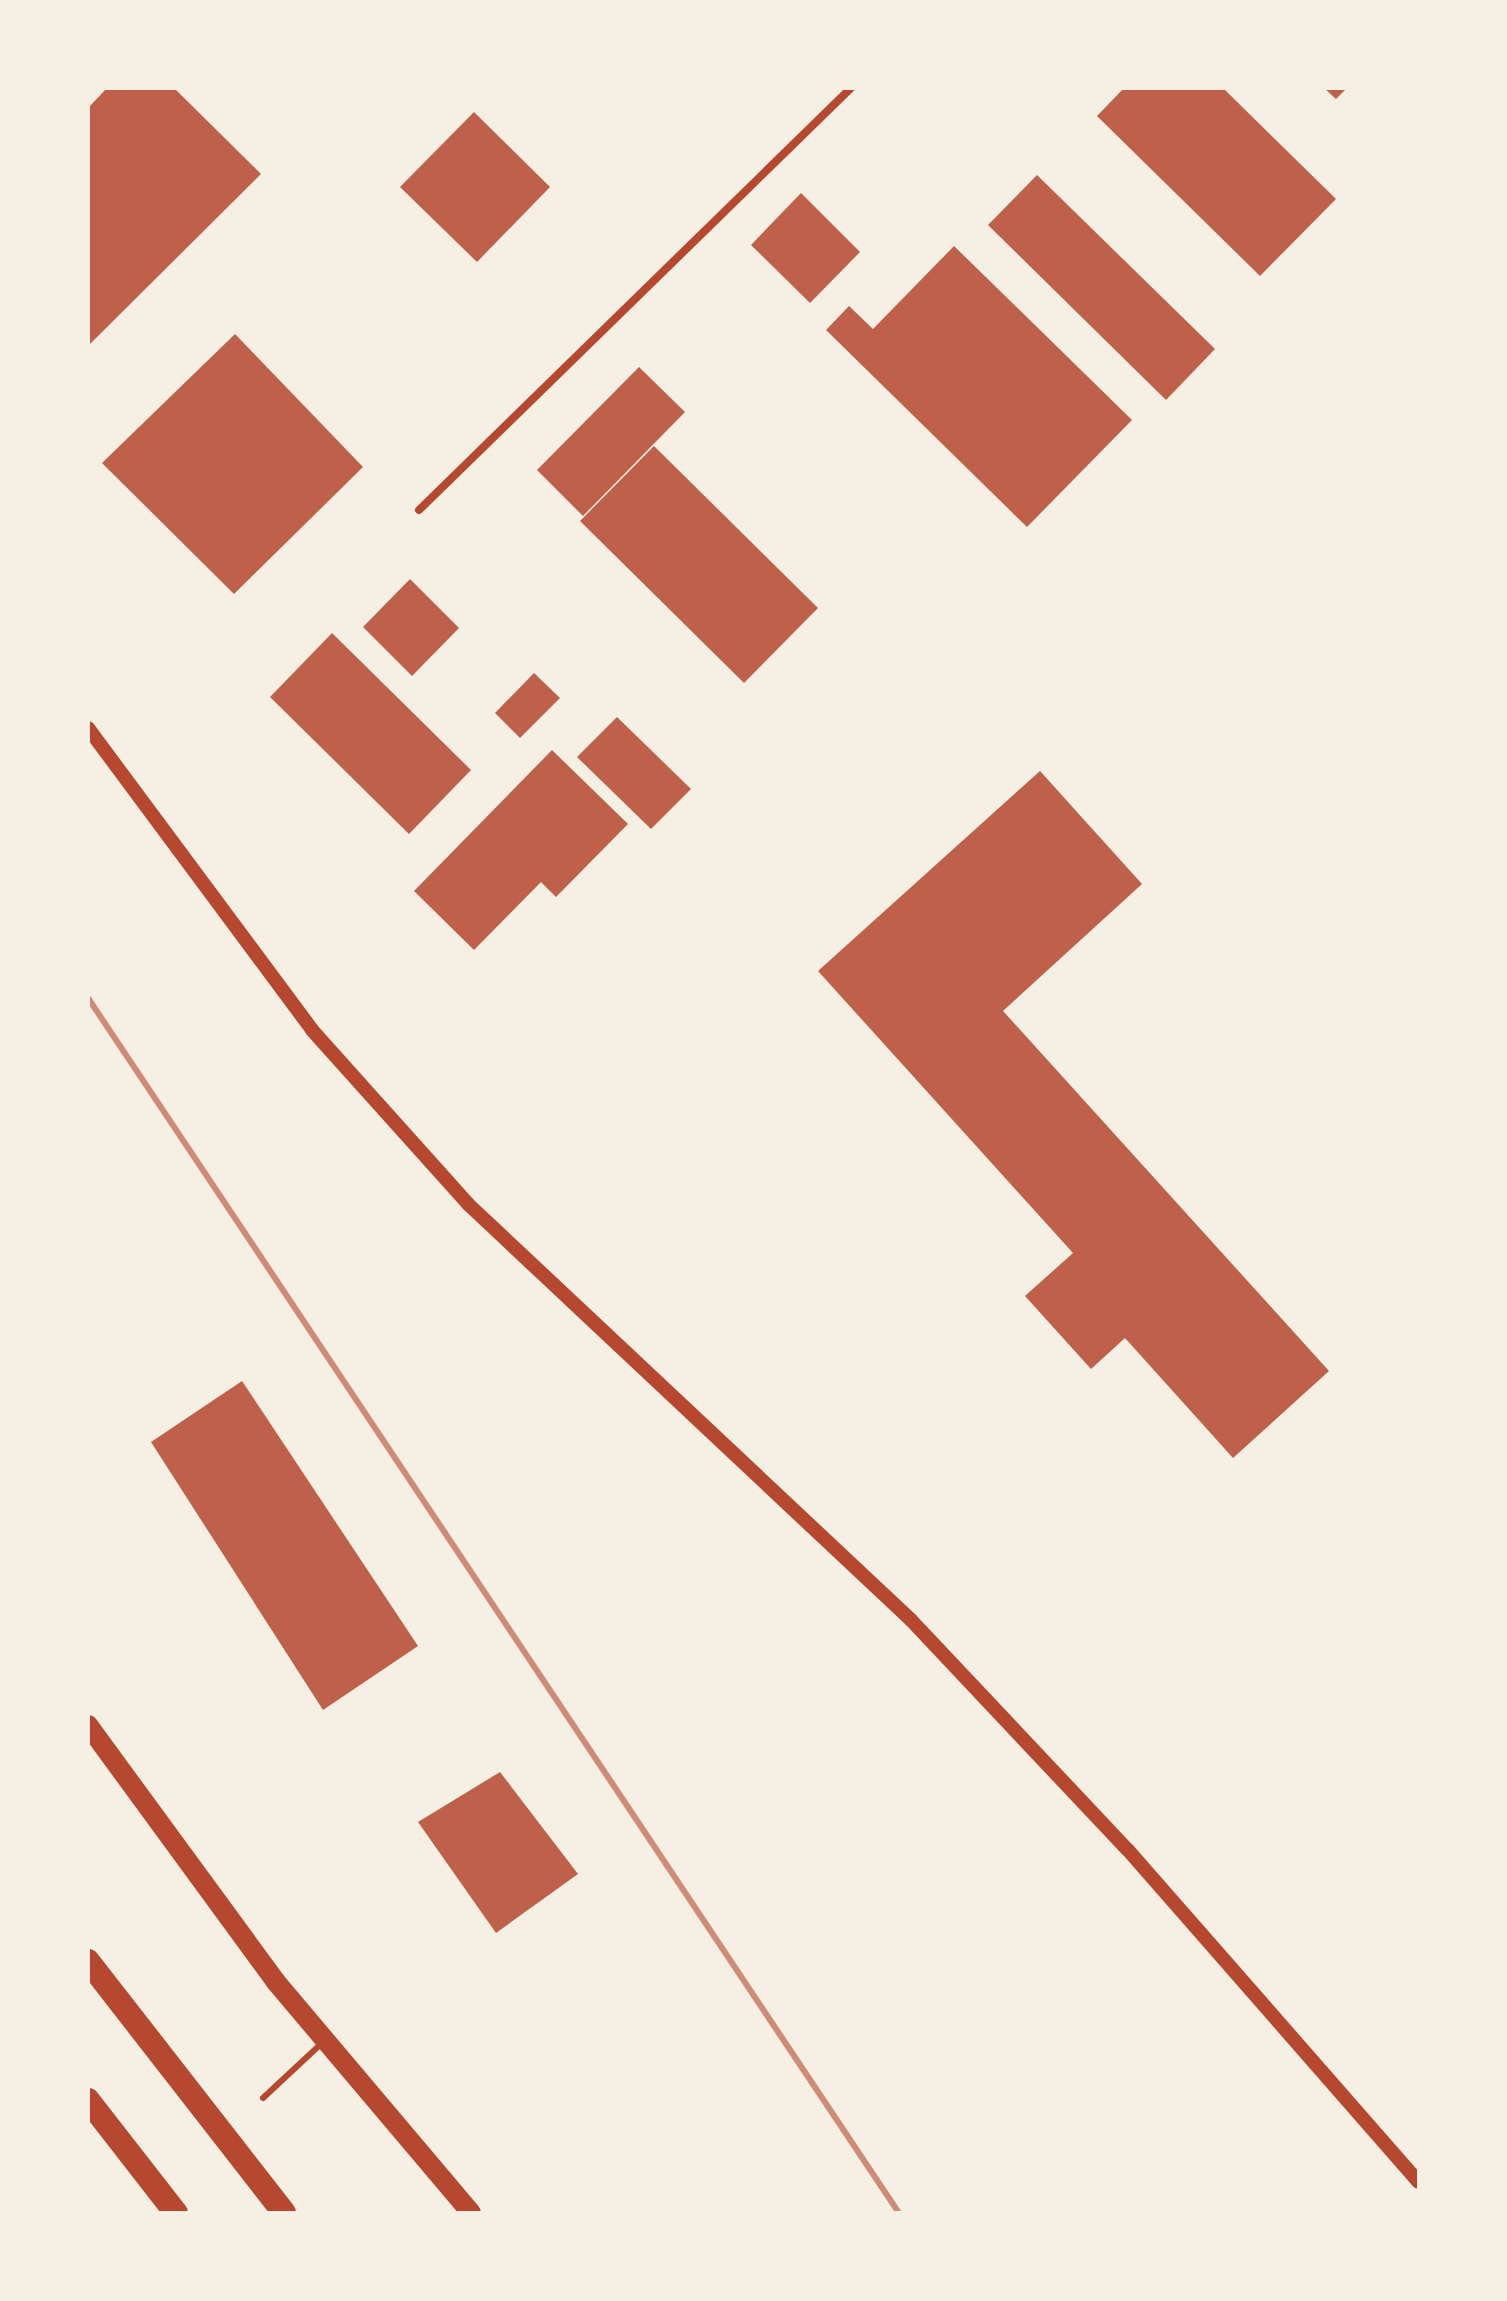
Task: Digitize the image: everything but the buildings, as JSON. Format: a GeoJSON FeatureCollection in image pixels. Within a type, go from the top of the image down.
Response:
{"type":"FeatureCollection","features":[{"type":"Feature","properties":{"kind":"highway"},"geometry":{"type":"LineString","coordinates":[[88,1961],[284,2213]]}},
{"type":"Feature","properties":{"kind":"highway"},"geometry":{"type":"LineString","coordinates":[[88,2100],[176,2213]]}},
{"type":"Feature","properties":{"kind":"main road"},"geometry":{"type":"LineString","coordinates":[[88,1725],[325,2040],[471,2213]]}},
{"type":"Feature","properties":{"kind":"street"},"geometry":{"type":"LineString","coordinates":[[419,510],[851,88]]}},
{"type":"Feature","properties":{"kind":"street"},"geometry":{"type":"LineString","coordinates":[[88,728],[312,1030],[468,1204],[911,1620],[1128,1850],[1419,2182]]}},
{"type":"Feature","properties":{"kind":"lane"},"geometry":{"type":"LineString","coordinates":[[263,2098],[325,2040]]}},
{"type":"Feature","properties":{"kind":"railway"},"geometry":{"type":"LineString","coordinates":[[88,998],[899,2213]]}}]}
